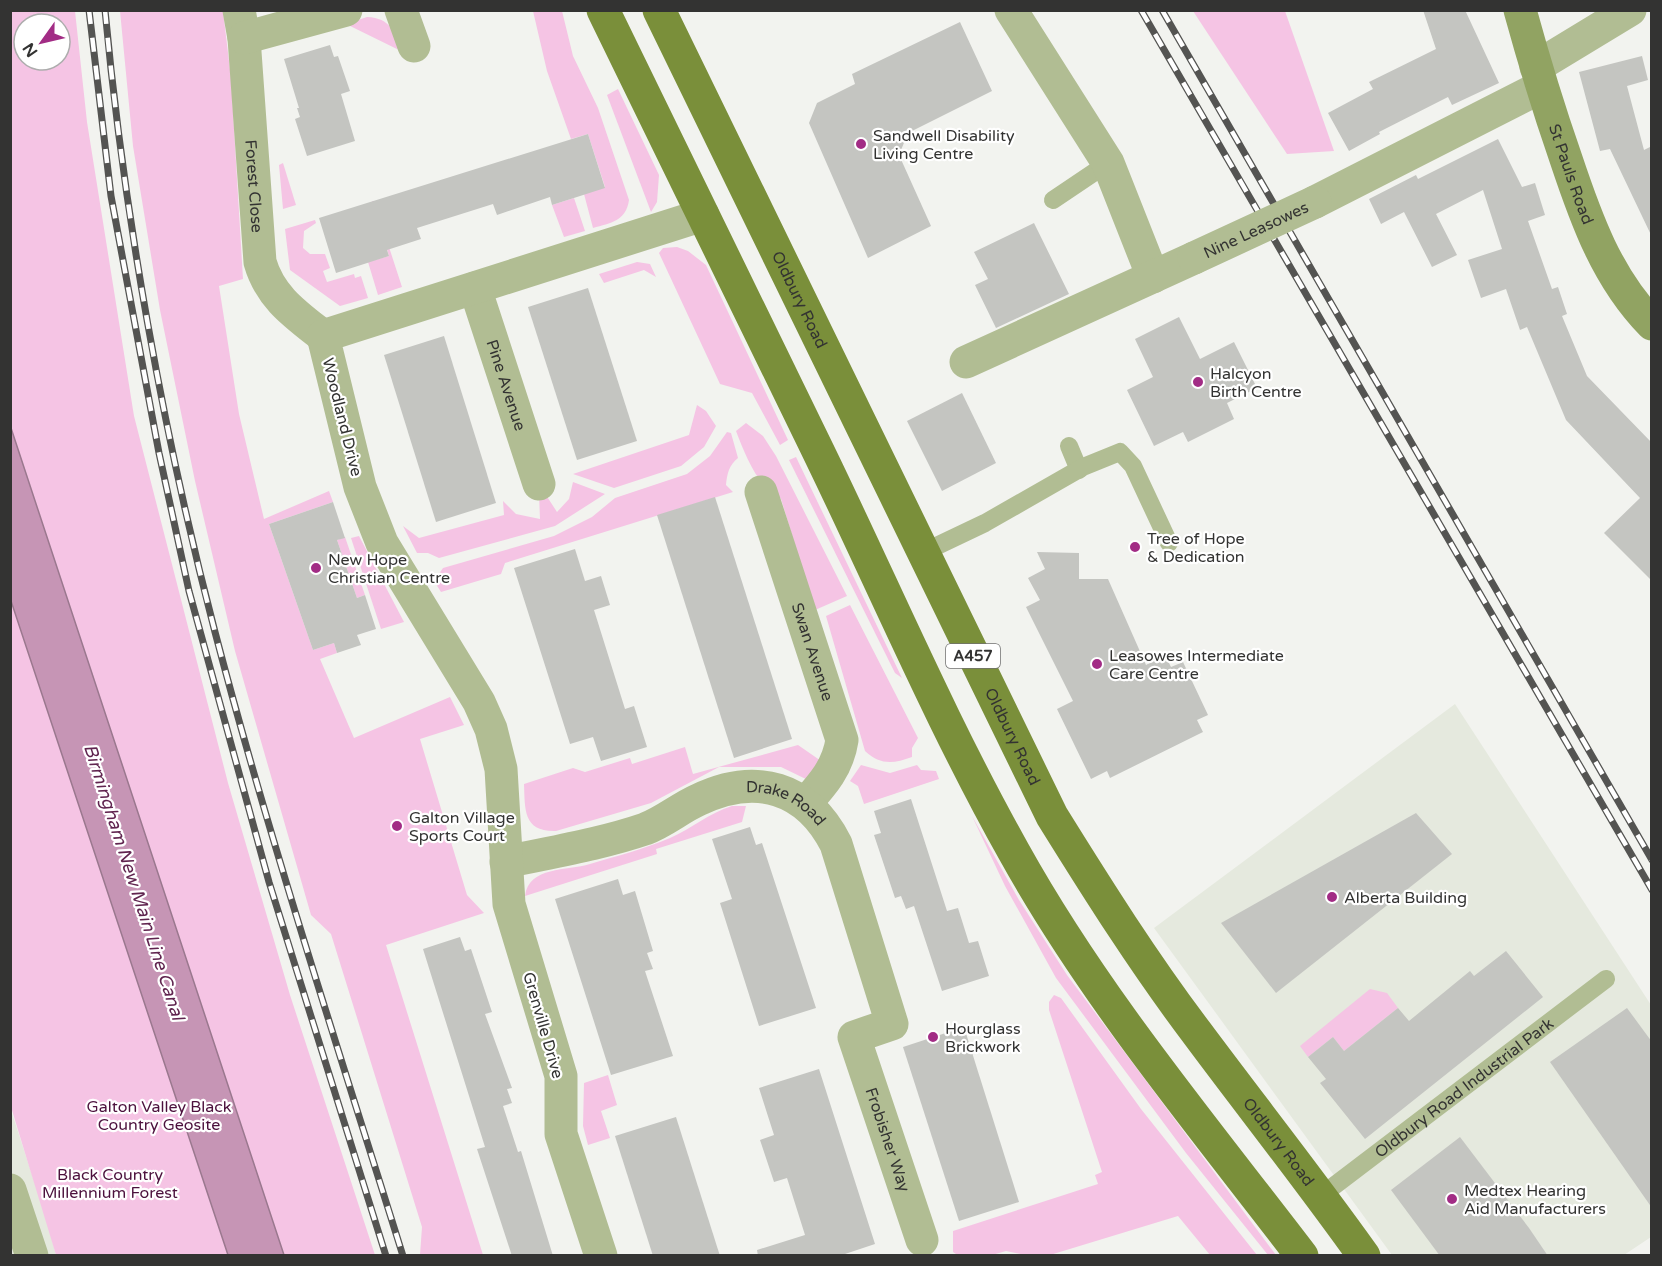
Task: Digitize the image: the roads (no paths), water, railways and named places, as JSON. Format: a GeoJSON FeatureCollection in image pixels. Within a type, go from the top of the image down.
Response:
{"type":"FeatureCollection","features":[{"type":"Feature","properties":{"kind":"main road","name":"A457"},"geometry":{"type":"LineString","coordinates":[[603,10],[821,457],[945,720],[1015,854],[1095,980],[1302,1256]]}},
{"type":"Feature","properties":{"kind":"main road","name":"Oldbury Road"},"geometry":{"type":"LineString","coordinates":[[659,10],[1052,816],[1111,911],[1196,1031],[1322,1195],[1364,1256]]}},
{"type":"Feature","properties":{"kind":"main road","name":"St Pauls Road"},"geometry":{"type":"LineString","coordinates":[[1520,10],[1538,77],[1585,216],[1608,266],[1637,309],[1652,324]]}},
{"type":"Feature","properties":{"kind":"street"},"geometry":{"type":"LineString","coordinates":[[242,24],[346,10]]}},
{"type":"Feature","properties":{"kind":"street"},"geometry":{"type":"LineString","coordinates":[[401,10],[414,46]]}},
{"type":"Feature","properties":{"kind":"street"},"geometry":{"type":"LineString","coordinates":[[1011,10],[1108,163],[1153,277]]}},
{"type":"Feature","properties":{"kind":"street","name":"Nine Leasowes"},"geometry":{"type":"LineString","coordinates":[[966,362],[1315,202],[1538,77],[1630,10]]}},
{"type":"Feature","properties":{"kind":"street","name":"Forest Close"},"geometry":{"type":"LineString","coordinates":[[242,24],[260,261],[266,280],[279,301],[323,336]]}},
{"type":"Feature","properties":{"kind":"street","name":"Woodland Drive"},"geometry":{"type":"LineString","coordinates":[[507,862],[501,769],[490,729],[479,702],[382,543],[360,487],[323,336],[702,216]]}},
{"type":"Feature","properties":{"kind":"street","name":"Pine Avenue"},"geometry":{"type":"LineString","coordinates":[[475,288],[539,484]]}},
{"type":"Feature","properties":{"kind":"street","name":"Swan Avenue"},"geometry":{"type":"LineString","coordinates":[[761,492],[843,740],[839,758],[826,780],[805,804]]}},
{"type":"Feature","properties":{"kind":"street","name":"Drake Road"},"geometry":{"type":"LineString","coordinates":[[507,862],[647,828],[699,799],[737,785],[776,787],[805,804],[825,822],[836,844],[892,1024],[854,1037]]}},
{"type":"Feature","properties":{"kind":"street","name":"Grenville Drive"},"geometry":{"type":"LineString","coordinates":[[507,862],[509,904],[561,1076],[561,1134],[601,1256]]}},
{"type":"Feature","properties":{"kind":"street","name":"Frobisher Way"},"geometry":{"type":"LineString","coordinates":[[854,1037],[922,1240]]}},
{"type":"Feature","properties":{"kind":"street"},"geometry":{"type":"LineString","coordinates":[[10,1190],[32,1256]]}},
{"type":"Feature","properties":{"kind":"lane"},"geometry":{"type":"LineString","coordinates":[[1053,200],[1108,163]]}},
{"type":"Feature","properties":{"kind":"lane"},"geometry":{"type":"LineString","coordinates":[[1069,446],[1079,470]]}},
{"type":"Feature","properties":{"kind":"lane"},"geometry":{"type":"LineString","coordinates":[[922,553],[985,523],[1079,470],[1120,452],[1133,466],[1169,543]]}},
{"type":"Feature","properties":{"kind":"lane","name":"Oldbury Road Industrial Park"},"geometry":{"type":"LineString","coordinates":[[1322,1195],[1606,978]]}},
{"type":"Feature","properties":{"kind":"water","name":"Birmingham New Main Line Canal"},"geometry":{"type":"Polygon","coordinates":[[[10,425],[284,1255],[228,1255],[11,601],[10,425]]]}},
{"type":"Feature","properties":{"kind":"railway"},"geometry":{"type":"LineString","coordinates":[[89,10],[111,196],[159,453],[189,591],[269,882],[386,1256]]}},
{"type":"Feature","properties":{"kind":"railway"},"geometry":{"type":"LineString","coordinates":[[105,10],[134,244],[162,402],[196,557],[236,711],[282,867],[403,1256]]}},
{"type":"Feature","properties":{"kind":"railway"},"geometry":{"type":"LineString","coordinates":[[1141,10],[1652,890]]}},
{"type":"Feature","properties":{"kind":"railway"},"geometry":{"type":"LineString","coordinates":[[1162,10],[1652,860]]}},
{"type":"Feature","properties":{"kind":"place","name":"Sandwell Disability Living Centre"},"geometry":{"type":"Point","coordinates":[861,144]}},
{"type":"Feature","properties":{"kind":"place","name":"Halcyon Birth Centre"},"geometry":{"type":"Point","coordinates":[1198,382]}},
{"type":"Feature","properties":{"kind":"place","name":"Tree of Hope & Dedication"},"geometry":{"type":"Point","coordinates":[1135,547]}},
{"type":"Feature","properties":{"kind":"place","name":"New Hope Christian Centre"},"geometry":{"type":"Point","coordinates":[316,568]}},
{"type":"Feature","properties":{"kind":"place","name":"Leasowes Intermediate Care Centre"},"geometry":{"type":"Point","coordinates":[1097,664]}},
{"type":"Feature","properties":{"kind":"place","name":"Galton Village Sports Court"},"geometry":{"type":"Point","coordinates":[397,826]}},
{"type":"Feature","properties":{"kind":"place","name":"Alberta Building"},"geometry":{"type":"Point","coordinates":[1332,897]}},
{"type":"Feature","properties":{"kind":"place","name":"Hourglass Brickwork"},"geometry":{"type":"Point","coordinates":[933,1037]}},
{"type":"Feature","properties":{"kind":"place","name":"Medtex Hearing Aid Manufacturers"},"geometry":{"type":"Point","coordinates":[1452,1199]}},
{"type":"Feature","properties":{"kind":"park label","name":"Galton Valley Black Country Geosite"},"geometry":{"type":"Point","coordinates":[159,1115]}},
{"type":"Feature","properties":{"kind":"park label","name":"Black Country Millennium Forest"},"geometry":{"type":"Point","coordinates":[110,1183]}}]}
